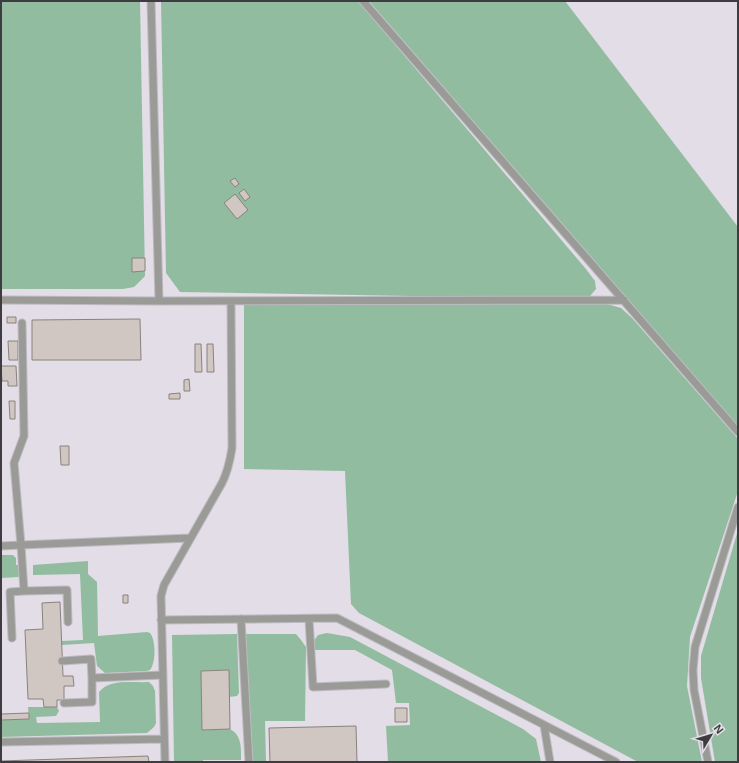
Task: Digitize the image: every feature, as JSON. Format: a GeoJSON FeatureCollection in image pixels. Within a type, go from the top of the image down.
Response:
{"type":"FeatureCollection","features":[{"type":"Feature","properties":{"kind":"lane"},"geometry":{"type":"LineString","coordinates":[[151,1],[159,301]]}},
{"type":"Feature","properties":{"kind":"lane"},"geometry":{"type":"LineString","coordinates":[[363,1],[738,432]]}},
{"type":"Feature","properties":{"kind":"lane"},"geometry":{"type":"LineString","coordinates":[[1,300],[624,300]]}},
{"type":"Feature","properties":{"kind":"lane"},"geometry":{"type":"LineString","coordinates":[[165,762],[161,596],[164,585],[225,478],[230,464],[232,448],[231,301]]}},
{"type":"Feature","properties":{"kind":"lane"},"geometry":{"type":"LineString","coordinates":[[22,323],[24,436],[14,463],[22,546],[24,591]]}},
{"type":"Feature","properties":{"kind":"lane"},"geometry":{"type":"LineString","coordinates":[[708,762],[694,690],[693,670],[695,647],[738,507]]}},
{"type":"Feature","properties":{"kind":"lane"},"geometry":{"type":"LineString","coordinates":[[1,546],[190,538]]}},
{"type":"Feature","properties":{"kind":"lane"},"geometry":{"type":"LineString","coordinates":[[12,638],[10,592],[67,590],[68,622]]}},
{"type":"Feature","properties":{"kind":"lane"},"geometry":{"type":"LineString","coordinates":[[161,620],[338,618],[616,762]]}},
{"type":"Feature","properties":{"kind":"lane"},"geometry":{"type":"LineString","coordinates":[[241,619],[249,762]]}},
{"type":"Feature","properties":{"kind":"lane"},"geometry":{"type":"LineString","coordinates":[[309,619],[312,687],[386,684]]}},
{"type":"Feature","properties":{"kind":"lane"},"geometry":{"type":"LineString","coordinates":[[62,661],[91,659],[92,678],[92,702],[64,703]]}},
{"type":"Feature","properties":{"kind":"lane"},"geometry":{"type":"LineString","coordinates":[[92,678],[163,675]]}},
{"type":"Feature","properties":{"kind":"lane"},"geometry":{"type":"LineString","coordinates":[[544,725],[550,762]]}},
{"type":"Feature","properties":{"kind":"lane"},"geometry":{"type":"LineString","coordinates":[[1,742],[164,739]]}},
{"type":"Feature","properties":{"kind":"green space"},"geometry":{"type":"Polygon","coordinates":[[[1,1],[140,1],[145,276],[134,287],[123,289],[1,289],[1,1]]]}},
{"type":"Feature","properties":{"kind":"green space"},"geometry":{"type":"Polygon","coordinates":[[[161,1],[358,1],[586,269],[595,281],[596,289],[590,296],[582,299],[180,292],[166,273],[161,1]]]}},
{"type":"Feature","properties":{"kind":"green space"},"geometry":{"type":"Polygon","coordinates":[[[369,1],[565,1],[738,227],[738,426],[369,1]]]}},
{"type":"Feature","properties":{"kind":"green space"},"geometry":{"type":"Polygon","coordinates":[[[607,304],[621,308],[632,318],[738,439],[738,491],[690,637],[687,686],[702,762],[638,762],[359,613],[351,604],[345,471],[244,469],[244,305],[607,304]]]}},
{"type":"Feature","properties":{"kind":"green space"},"geometry":{"type":"Polygon","coordinates":[[[738,530],[738,762],[715,762],[701,678],[701,656],[738,530]]]}},
{"type":"Feature","properties":{"kind":"green space"},"geometry":{"type":"Polygon","coordinates":[[[1,555],[13,555],[16,558],[16,565],[19,565],[21,575],[18,577],[1,578],[1,555]]]}},
{"type":"Feature","properties":{"kind":"green space"},"geometry":{"type":"Polygon","coordinates":[[[88,561],[88,574],[97,582],[98,636],[150,633],[152,636],[154,652],[152,667],[150,670],[105,673],[97,666],[94,643],[62,645],[62,641],[83,640],[80,574],[33,575],[33,565],[88,561]]]}},
{"type":"Feature","properties":{"kind":"green space"},"geometry":{"type":"Polygon","coordinates":[[[327,633],[350,637],[523,729],[536,739],[541,762],[388,762],[386,726],[410,725],[409,703],[396,703],[392,670],[355,650],[314,650],[313,642],[318,635],[327,633]]]}},
{"type":"Feature","properties":{"kind":"green space"},"geometry":{"type":"Polygon","coordinates":[[[237,634],[239,693],[237,696],[229,697],[229,670],[201,671],[202,730],[230,729],[234,732],[239,738],[240,742],[241,760],[174,762],[172,635],[237,634]]]}},
{"type":"Feature","properties":{"kind":"green space"},"geometry":{"type":"Polygon","coordinates":[[[245,634],[296,634],[306,647],[305,721],[265,721],[266,762],[253,762],[245,634]]]}},
{"type":"Feature","properties":{"kind":"green space"},"geometry":{"type":"Polygon","coordinates":[[[149,682],[155,691],[156,723],[147,733],[1,737],[1,720],[29,719],[28,707],[57,707],[59,711],[56,716],[36,717],[37,723],[100,722],[99,692],[115,683],[149,682]]]}},
{"type":"Feature","properties":{"kind":"building"},"geometry":{"type":"Polygon","coordinates":[[[235,178],[239,184],[235,187],[230,181],[235,178]]]}},
{"type":"Feature","properties":{"kind":"building"},"geometry":{"type":"Polygon","coordinates":[[[244,189],[250,197],[245,201],[239,193],[244,189]]]}},
{"type":"Feature","properties":{"kind":"building"},"geometry":{"type":"Polygon","coordinates":[[[235,194],[248,210],[237,219],[224,203],[235,194]]]}},
{"type":"Feature","properties":{"kind":"building"},"geometry":{"type":"Polygon","coordinates":[[[132,258],[145,258],[145,271],[132,272],[132,258]]]}},
{"type":"Feature","properties":{"kind":"building"},"geometry":{"type":"Polygon","coordinates":[[[7,317],[16,317],[16,323],[7,323],[7,317]]]}},
{"type":"Feature","properties":{"kind":"building"},"geometry":{"type":"Polygon","coordinates":[[[140,319],[141,360],[32,360],[32,320],[140,319]]]}},
{"type":"Feature","properties":{"kind":"building"},"geometry":{"type":"Polygon","coordinates":[[[8,341],[18,341],[18,360],[9,360],[8,341]]]}},
{"type":"Feature","properties":{"kind":"building"},"geometry":{"type":"Polygon","coordinates":[[[195,344],[201,344],[202,372],[195,372],[195,344]]]}},
{"type":"Feature","properties":{"kind":"building"},"geometry":{"type":"Polygon","coordinates":[[[207,344],[213,344],[214,372],[207,372],[207,344]]]}},
{"type":"Feature","properties":{"kind":"building"},"geometry":{"type":"Polygon","coordinates":[[[1,366],[16,366],[17,386],[8,386],[8,381],[2,381],[1,366]]]}},
{"type":"Feature","properties":{"kind":"building"},"geometry":{"type":"Polygon","coordinates":[[[189,379],[190,391],[184,391],[184,380],[189,379]]]}},
{"type":"Feature","properties":{"kind":"building"},"geometry":{"type":"Polygon","coordinates":[[[180,393],[180,399],[169,399],[169,394],[180,393]]]}},
{"type":"Feature","properties":{"kind":"building"},"geometry":{"type":"Polygon","coordinates":[[[9,401],[15,401],[15,419],[10,419],[9,401]]]}},
{"type":"Feature","properties":{"kind":"building"},"geometry":{"type":"Polygon","coordinates":[[[60,446],[69,446],[69,465],[61,465],[60,446]]]}},
{"type":"Feature","properties":{"kind":"building"},"geometry":{"type":"Polygon","coordinates":[[[123,595],[128,595],[128,603],[123,603],[123,595]]]}},
{"type":"Feature","properties":{"kind":"building"},"geometry":{"type":"Polygon","coordinates":[[[60,602],[63,676],[73,676],[74,686],[64,686],[64,700],[57,700],[57,707],[44,707],[43,699],[28,699],[25,630],[43,629],[42,603],[60,602]]]}},
{"type":"Feature","properties":{"kind":"building"},"geometry":{"type":"Polygon","coordinates":[[[229,670],[230,729],[202,730],[201,671],[229,670]]]}},
{"type":"Feature","properties":{"kind":"building"},"geometry":{"type":"Polygon","coordinates":[[[395,708],[407,708],[407,722],[395,722],[395,708]]]}},
{"type":"Feature","properties":{"kind":"building"},"geometry":{"type":"Polygon","coordinates":[[[29,713],[29,719],[1,720],[1,714],[29,713]]]}},
{"type":"Feature","properties":{"kind":"building"},"geometry":{"type":"Polygon","coordinates":[[[356,726],[357,762],[270,762],[269,728],[356,726]]]}},
{"type":"Feature","properties":{"kind":"building"},"geometry":{"type":"Polygon","coordinates":[[[148,756],[149,762],[1,762],[1,761],[148,756]]]}}]}
